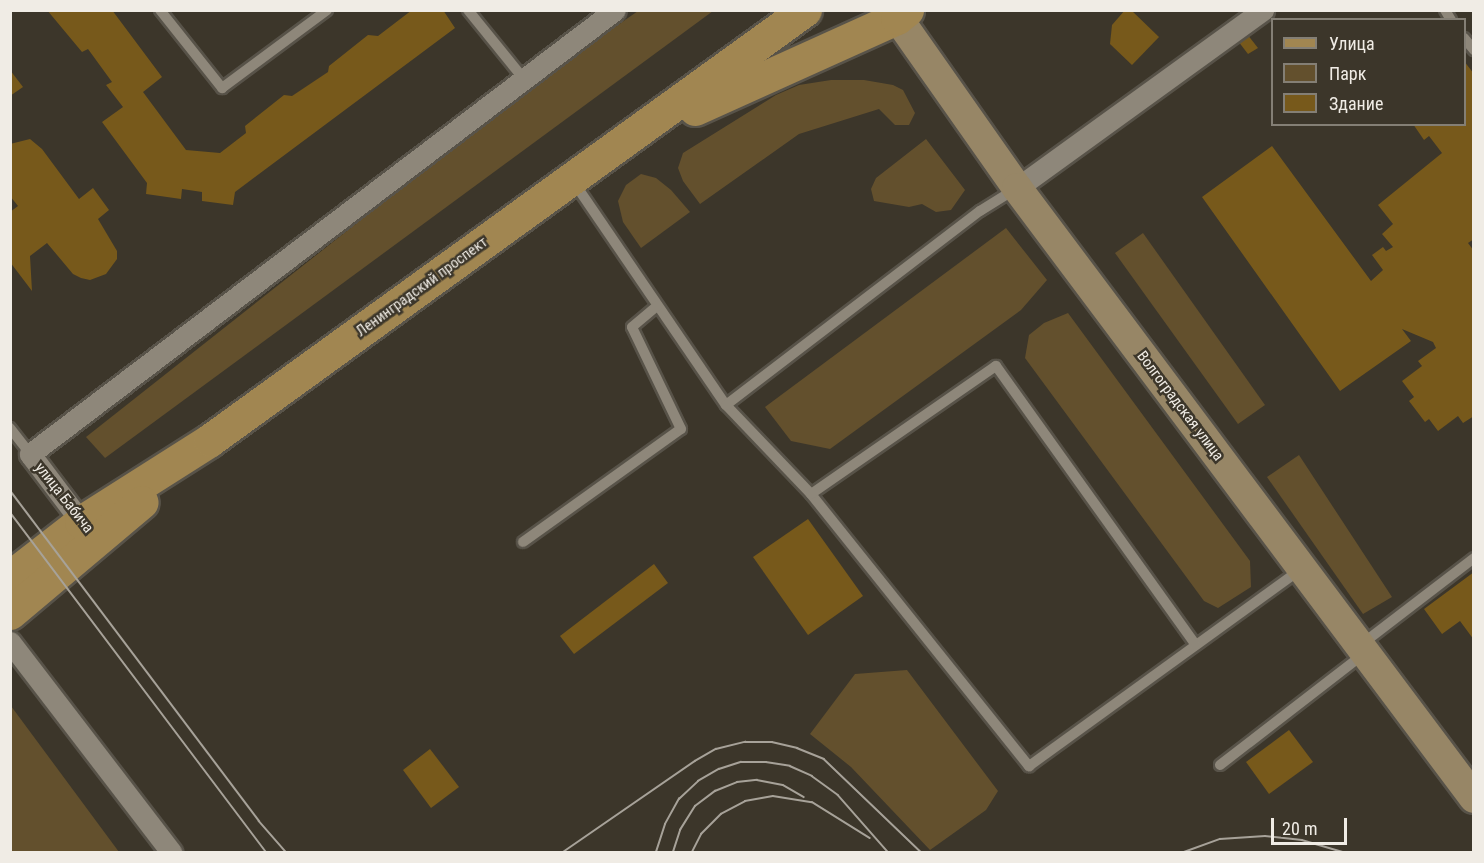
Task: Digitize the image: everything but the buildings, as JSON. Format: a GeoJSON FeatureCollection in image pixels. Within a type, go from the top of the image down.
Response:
{"type":"FeatureCollection","features":[{"type":"Feature","properties":{"kind":"main road","name":"Ленинградский проспект"},"geometry":{"type":"LineString","coordinates":[[10,577],[89,532],[210,440],[805,10]]}},
{"type":"Feature","properties":{"kind":"main road","name":"Ленинградский проспект"},"geometry":{"type":"LineString","coordinates":[[635,135],[898,13]]}},
{"type":"Feature","properties":{"kind":"main road","name":"Ленинградский проспект"},"geometry":{"type":"LineString","coordinates":[[10,613],[89,532]]}},
{"type":"Feature","properties":{"kind":"street"},"geometry":{"type":"LineString","coordinates":[[30,454],[615,10]]}},
{"type":"Feature","properties":{"kind":"street"},"geometry":{"type":"LineString","coordinates":[[1017,188],[1263,10]]}},
{"type":"Feature","properties":{"kind":"street","name":"Волгоградская улица"},"geometry":{"type":"LineString","coordinates":[[898,13],[1017,188],[1473,798]]}},
{"type":"Feature","properties":{"kind":"street","name":"улица Бабича"},"geometry":{"type":"LineString","coordinates":[[30,454],[89,532]]}},
{"type":"Feature","properties":{"kind":"street"},"geometry":{"type":"LineString","coordinates":[[10,642],[171,852]]}},
{"type":"Feature","properties":{"kind":"lane"},"geometry":{"type":"LineString","coordinates":[[159,10],[222,88],[327,10]]}},
{"type":"Feature","properties":{"kind":"lane"},"geometry":{"type":"LineString","coordinates":[[468,10],[523,78]]}},
{"type":"Feature","properties":{"kind":"lane"},"geometry":{"type":"LineString","coordinates":[[571,179],[726,405],[811,494],[1029,765],[1302,568]]}},
{"type":"Feature","properties":{"kind":"lane"},"geometry":{"type":"LineString","coordinates":[[726,405],[980,211],[1017,188]]}},
{"type":"Feature","properties":{"kind":"lane"},"geometry":{"type":"LineString","coordinates":[[523,542],[681,429],[632,327],[657,306]]}},
{"type":"Feature","properties":{"kind":"lane"},"geometry":{"type":"LineString","coordinates":[[811,494],[996,366],[1196,645]]}},
{"type":"Feature","properties":{"kind":"lane"},"geometry":{"type":"LineString","coordinates":[[10,428],[30,454]]}},
{"type":"Feature","properties":{"kind":"lane"},"geometry":{"type":"LineString","coordinates":[[1220,765],[1473,558]]}},
{"type":"Feature","properties":{"kind":"green space"},"geometry":{"type":"Polygon","coordinates":[[[638,11],[713,11],[105,458],[86,437],[529,87],[638,11]]]}},
{"type":"Feature","properties":{"kind":"green space"},"geometry":{"type":"Polygon","coordinates":[[[831,80],[864,80],[893,85],[903,90],[915,113],[909,125],[895,125],[879,109],[799,134],[700,204],[683,181],[678,168],[683,153],[776,95],[799,85],[831,80]]]}},
{"type":"Feature","properties":{"kind":"green space"},"geometry":{"type":"Polygon","coordinates":[[[926,139],[965,190],[951,210],[936,212],[922,204],[909,207],[874,201],[871,189],[876,178],[926,139]]]}},
{"type":"Feature","properties":{"kind":"green space"},"geometry":{"type":"Polygon","coordinates":[[[641,174],[656,178],[671,190],[690,212],[641,248],[623,222],[618,201],[626,185],[641,174]]]}},
{"type":"Feature","properties":{"kind":"green space"},"geometry":{"type":"Polygon","coordinates":[[[1006,228],[1047,280],[1021,310],[830,449],[791,441],[765,407],[1006,228]]]}},
{"type":"Feature","properties":{"kind":"green space"},"geometry":{"type":"Polygon","coordinates":[[[1143,233],[1265,405],[1238,424],[1115,253],[1143,233]]]}},
{"type":"Feature","properties":{"kind":"green space"},"geometry":{"type":"Polygon","coordinates":[[[1068,313],[1250,561],[1251,587],[1218,608],[1204,601],[1025,358],[1029,335],[1044,323],[1068,313]]]}},
{"type":"Feature","properties":{"kind":"green space"},"geometry":{"type":"Polygon","coordinates":[[[1299,455],[1392,597],[1363,614],[1267,477],[1299,455]]]}},
{"type":"Feature","properties":{"kind":"green space"},"geometry":{"type":"Polygon","coordinates":[[[907,670],[998,791],[986,810],[930,850],[851,767],[810,734],[855,674],[907,670]]]}},
{"type":"Feature","properties":{"kind":"green space"},"geometry":{"type":"Polygon","coordinates":[[[11,706],[119,852],[11,852],[11,706]]]}},
{"type":"Feature","properties":{"kind":"tram line"},"geometry":{"type":"LineString","coordinates":[[10,490],[259,821],[286,852]]}},
{"type":"Feature","properties":{"kind":"tram line"},"geometry":{"type":"LineString","coordinates":[[10,512],[266,852]]}},
{"type":"Feature","properties":{"kind":"tram line"},"geometry":{"type":"LineString","coordinates":[[563,852],[695,761],[716,749],[745,742],[772,742],[797,748],[824,759],[921,852]]}},
{"type":"Feature","properties":{"kind":"tram line"},"geometry":{"type":"LineString","coordinates":[[656,852],[665,824],[679,799],[698,781],[719,769],[741,762],[766,762],[790,766],[812,776],[838,795],[888,852]]}},
{"type":"Feature","properties":{"kind":"tram line"},"geometry":{"type":"LineString","coordinates":[[673,852],[680,830],[695,806],[715,791],[737,782],[757,780],[783,785],[804,797]]}},
{"type":"Feature","properties":{"kind":"tram line"},"geometry":{"type":"LineString","coordinates":[[692,852],[701,834],[721,814],[745,801],[773,796],[812,802],[870,838]]}},
{"type":"Feature","properties":{"kind":"tram line"},"geometry":{"type":"LineString","coordinates":[[1184,852],[1220,839],[1265,836],[1302,840],[1343,852]]}},
{"type":"Feature","properties":{"kind":"tram line"},"geometry":{"type":"LineString","coordinates":[[1237,852],[1279,852]]}}]}
